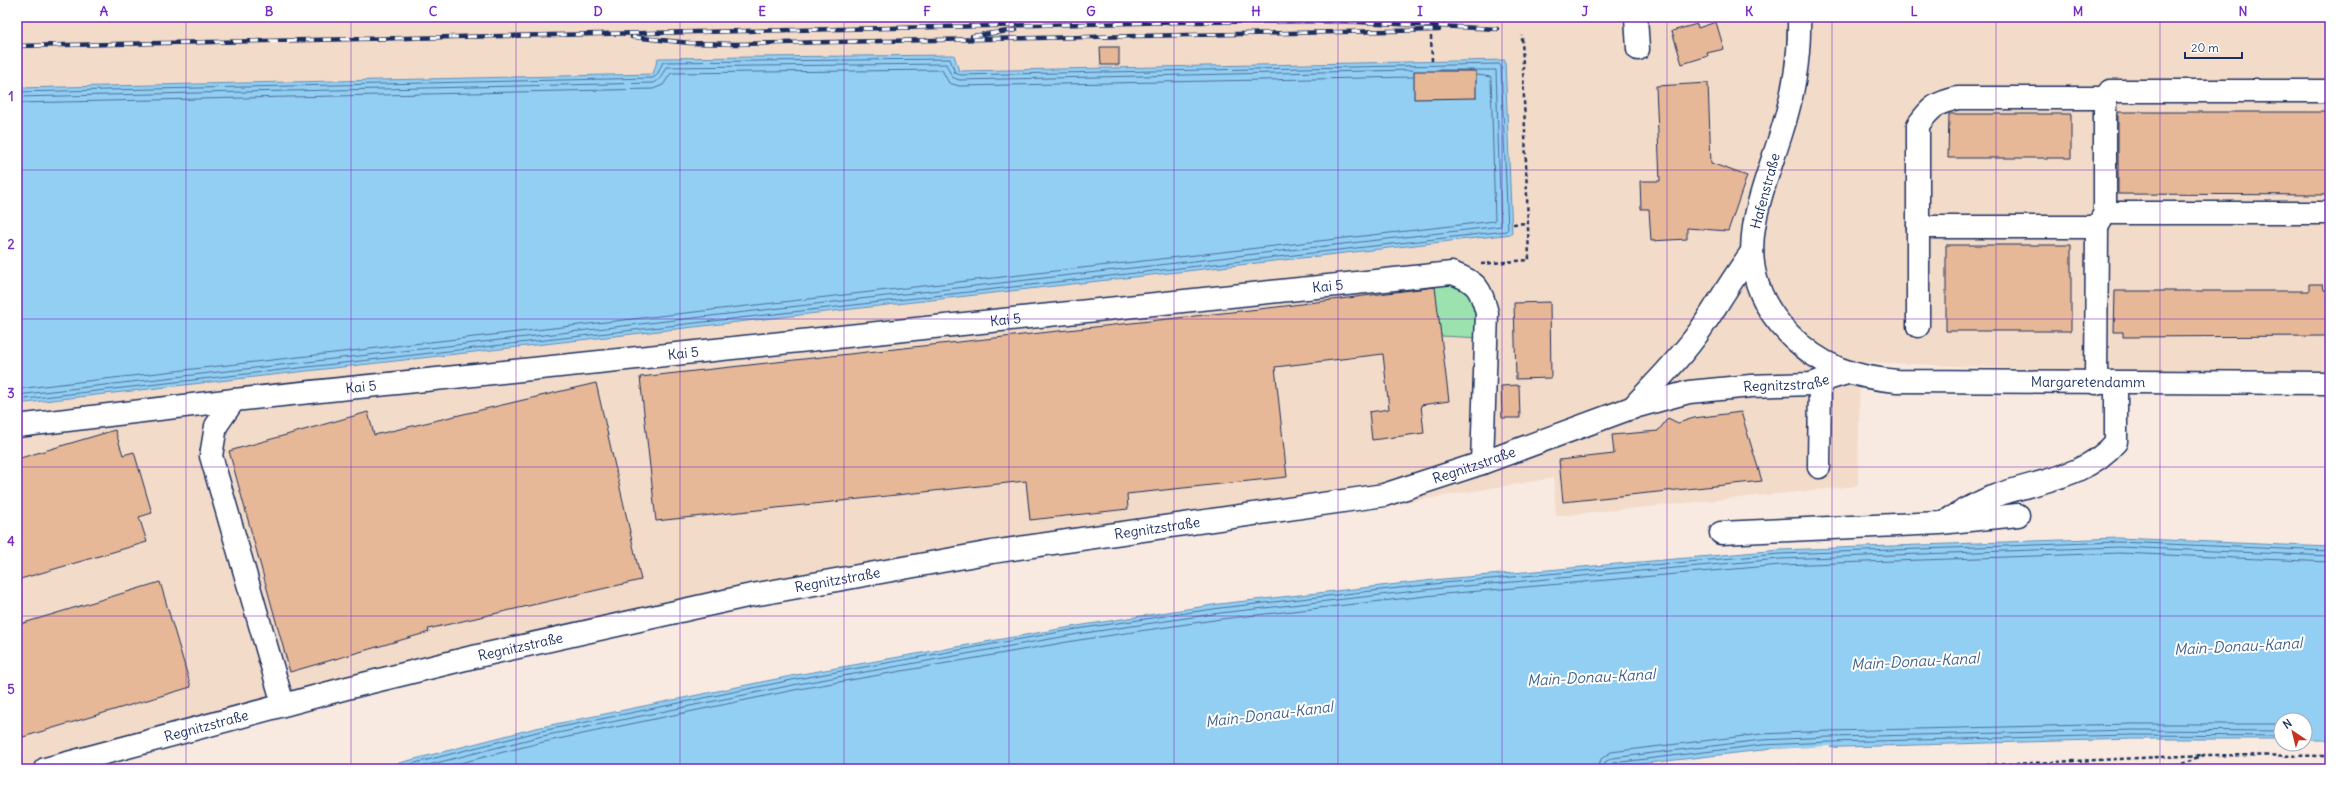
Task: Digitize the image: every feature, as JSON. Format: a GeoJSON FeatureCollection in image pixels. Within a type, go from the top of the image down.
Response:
{"type":"FeatureCollection","features":[{"type":"Feature","properties":{"kind":"street"},"geometry":{"type":"LineString","coordinates":[[1636,17],[1638,49]]}},
{"type":"Feature","properties":{"kind":"street","name":"Hafenstraße"},"geometry":{"type":"LineString","coordinates":[[1799,17],[1800,33],[1793,81],[1782,132],[1757,208],[1753,229],[1752,252],[1764,302],[1776,321],[1800,346],[1823,362],[1847,374]]}},
{"type":"Feature","properties":{"kind":"street"},"geometry":{"type":"LineString","coordinates":[[1940,523],[1991,497],[2070,474],[2088,465],[2109,450],[2116,442],[2106,383],[2101,220],[2105,98],[2110,91],[2330,91]]}},
{"type":"Feature","properties":{"kind":"street"},"geometry":{"type":"LineString","coordinates":[[1918,326],[1918,125],[1930,108],[1943,102],[1958,98],[2105,98]]}},
{"type":"Feature","properties":{"kind":"street"},"geometry":{"type":"LineString","coordinates":[[1918,226],[2324,213]]}},
{"type":"Feature","properties":{"kind":"street","name":"Regnitzstraße"},"geometry":{"type":"LineString","coordinates":[[1631,408],[1671,366],[1701,329],[1732,277],[1752,252]]}},
{"type":"Feature","properties":{"kind":"street"},"geometry":{"type":"LineString","coordinates":[[1462,277],[1481,292],[1487,313],[1482,463]]}},
{"type":"Feature","properties":{"kind":"street","name":"Kai 5"},"geometry":{"type":"LineString","coordinates":[[17,426],[234,400],[1462,277]]}},
{"type":"Feature","properties":{"kind":"street","name":"Regnitzstraße"},"geometry":{"type":"LineString","coordinates":[[45,769],[283,704],[469,658],[747,596],[992,552],[1384,495],[1482,463],[1631,408],[1689,392],[1751,386],[1811,384],[1847,374]]}},
{"type":"Feature","properties":{"kind":"street","name":"Margaretendamm"},"geometry":{"type":"LineString","coordinates":[[1847,374],[1897,381],[2106,383],[2330,382]]}},
{"type":"Feature","properties":{"kind":"street"},"geometry":{"type":"LineString","coordinates":[[1819,467],[1820,381]]}},
{"type":"Feature","properties":{"kind":"street"},"geometry":{"type":"LineString","coordinates":[[234,400],[216,426],[211,456],[283,704]]}},
{"type":"Feature","properties":{"kind":"street"},"geometry":{"type":"LineString","coordinates":[[1721,533],[1940,523],[2018,515]]}},
{"type":"Feature","properties":{"kind":"path"},"geometry":{"type":"LineString","coordinates":[[1462,277],[1481,264],[1529,260],[1522,35]]}},
{"type":"Feature","properties":{"kind":"path"},"geometry":{"type":"LineString","coordinates":[[1431,36],[1432,61]]}},
{"type":"Feature","properties":{"kind":"path"},"geometry":{"type":"LineString","coordinates":[[1513,224],[1528,223]]}},
{"type":"Feature","properties":{"kind":"path"},"geometry":{"type":"LineString","coordinates":[[2169,769],[2204,755]]}},
{"type":"Feature","properties":{"kind":"path"},"geometry":{"type":"LineString","coordinates":[[1903,769],[2204,755],[2330,756]]}},
{"type":"Feature","properties":{"kind":"path"},"geometry":{"type":"LineString","coordinates":[[1798,764],[1798,769]]}},
{"type":"Feature","properties":{"kind":"shaded area"},"geometry":{"type":"Polygon","coordinates":[[[17,17],[2330,17],[2330,371],[2076,371],[1860,362],[1858,486],[1556,516],[1553,478],[1365,509],[1060,550],[881,580],[710,614],[305,708],[95,769],[17,769],[17,17]]]}},
{"type":"Feature","properties":{"kind":"green space"},"geometry":{"type":"Polygon","coordinates":[[[1433,280],[1448,280],[1473,296],[1481,338],[1441,336],[1433,280]]]}},
{"type":"Feature","properties":{"kind":"water"},"geometry":{"type":"Polygon","coordinates":[[[954,55],[959,71],[1505,60],[1512,234],[17,404],[17,88],[653,74],[658,58],[954,55]]]}},
{"type":"Feature","properties":{"kind":"water","name":"Main-Donau-Kanal"},"geometry":{"type":"Polygon","coordinates":[[[2119,538],[2330,547],[2330,740],[2313,740],[2313,712],[2273,712],[2273,739],[2132,739],[1771,749],[1597,769],[376,769],[536,728],[796,675],[1077,626],[1219,604],[1443,579],[1780,550],[2119,538]]]}},
{"type":"Feature","properties":{"kind":"pier"},"geometry":{"type":"Polygon","coordinates":[[[1830,746],[1830,748],[1771,751],[1771,749],[1830,746]]]}},
{"type":"Feature","properties":{"kind":"building"},"geometry":{"type":"Polygon","coordinates":[[[1716,22],[1724,49],[1707,53],[1708,56],[1682,64],[1672,31],[1697,24],[1698,28],[1716,22]]]}},
{"type":"Feature","properties":{"kind":"building"},"geometry":{"type":"Polygon","coordinates":[[[1100,47],[1119,47],[1119,65],[1101,65],[1100,47]]]}},
{"type":"Feature","properties":{"kind":"building"},"geometry":{"type":"Polygon","coordinates":[[[1414,71],[1476,71],[1476,98],[1414,99],[1414,71]]]}},
{"type":"Feature","properties":{"kind":"building"},"geometry":{"type":"Polygon","coordinates":[[[1708,83],[1711,163],[1747,176],[1728,231],[1687,228],[1687,239],[1651,241],[1649,209],[1641,209],[1640,181],[1660,181],[1656,86],[1708,83]]]}},
{"type":"Feature","properties":{"kind":"building"},"geometry":{"type":"Polygon","coordinates":[[[2118,112],[2330,112],[2330,195],[2118,194],[2118,112]]]}},
{"type":"Feature","properties":{"kind":"building"},"geometry":{"type":"Polygon","coordinates":[[[1949,114],[2071,114],[2071,158],[1948,158],[1949,114]]]}},
{"type":"Feature","properties":{"kind":"building"},"geometry":{"type":"Polygon","coordinates":[[[1946,245],[2071,245],[2071,331],[1946,331],[1946,245]]]}},
{"type":"Feature","properties":{"kind":"building"},"geometry":{"type":"Polygon","coordinates":[[[2309,284],[2323,284],[2324,290],[2330,291],[2330,336],[2123,337],[2123,332],[2114,332],[2115,291],[2309,291],[2309,284]]]}},
{"type":"Feature","properties":{"kind":"building"},"geometry":{"type":"Polygon","coordinates":[[[1435,287],[1449,401],[1421,405],[1424,433],[1372,440],[1369,412],[1389,409],[1383,354],[1275,367],[1287,477],[1127,494],[1128,509],[1030,520],[1026,481],[656,521],[640,377],[1277,307],[1435,287]]]}},
{"type":"Feature","properties":{"kind":"building"},"geometry":{"type":"Polygon","coordinates":[[[1550,302],[1551,378],[1516,379],[1514,303],[1550,302]]]}},
{"type":"Feature","properties":{"kind":"building"},"geometry":{"type":"Polygon","coordinates":[[[596,383],[641,580],[428,629],[429,632],[290,672],[229,451],[368,412],[374,435],[596,383]]]}},
{"type":"Feature","properties":{"kind":"building"},"geometry":{"type":"Polygon","coordinates":[[[1519,385],[1520,418],[1502,418],[1501,386],[1519,385]]]}},
{"type":"Feature","properties":{"kind":"building"},"geometry":{"type":"Polygon","coordinates":[[[1741,412],[1762,481],[1563,502],[1559,460],[1614,454],[1612,435],[1658,431],[1668,418],[1678,423],[1694,418],[1741,412]]]}},
{"type":"Feature","properties":{"kind":"building"},"geometry":{"type":"Polygon","coordinates":[[[115,430],[123,455],[134,452],[152,513],[139,517],[147,542],[17,580],[17,459],[115,430]]]}},
{"type":"Feature","properties":{"kind":"building"},"geometry":{"type":"Polygon","coordinates":[[[160,582],[191,687],[23,737],[17,718],[17,625],[160,582]]]}},
{"type":"Feature","properties":{"kind":"railway"},"geometry":{"type":"LineString","coordinates":[[17,46],[1184,22],[1339,21],[1497,29]]}},
{"type":"Feature","properties":{"kind":"railway"},"geometry":{"type":"LineString","coordinates":[[972,36],[1016,30]]}},
{"type":"Feature","properties":{"kind":"railway"},"geometry":{"type":"LineString","coordinates":[[632,37],[690,43],[736,44],[1439,30]]}}]}
